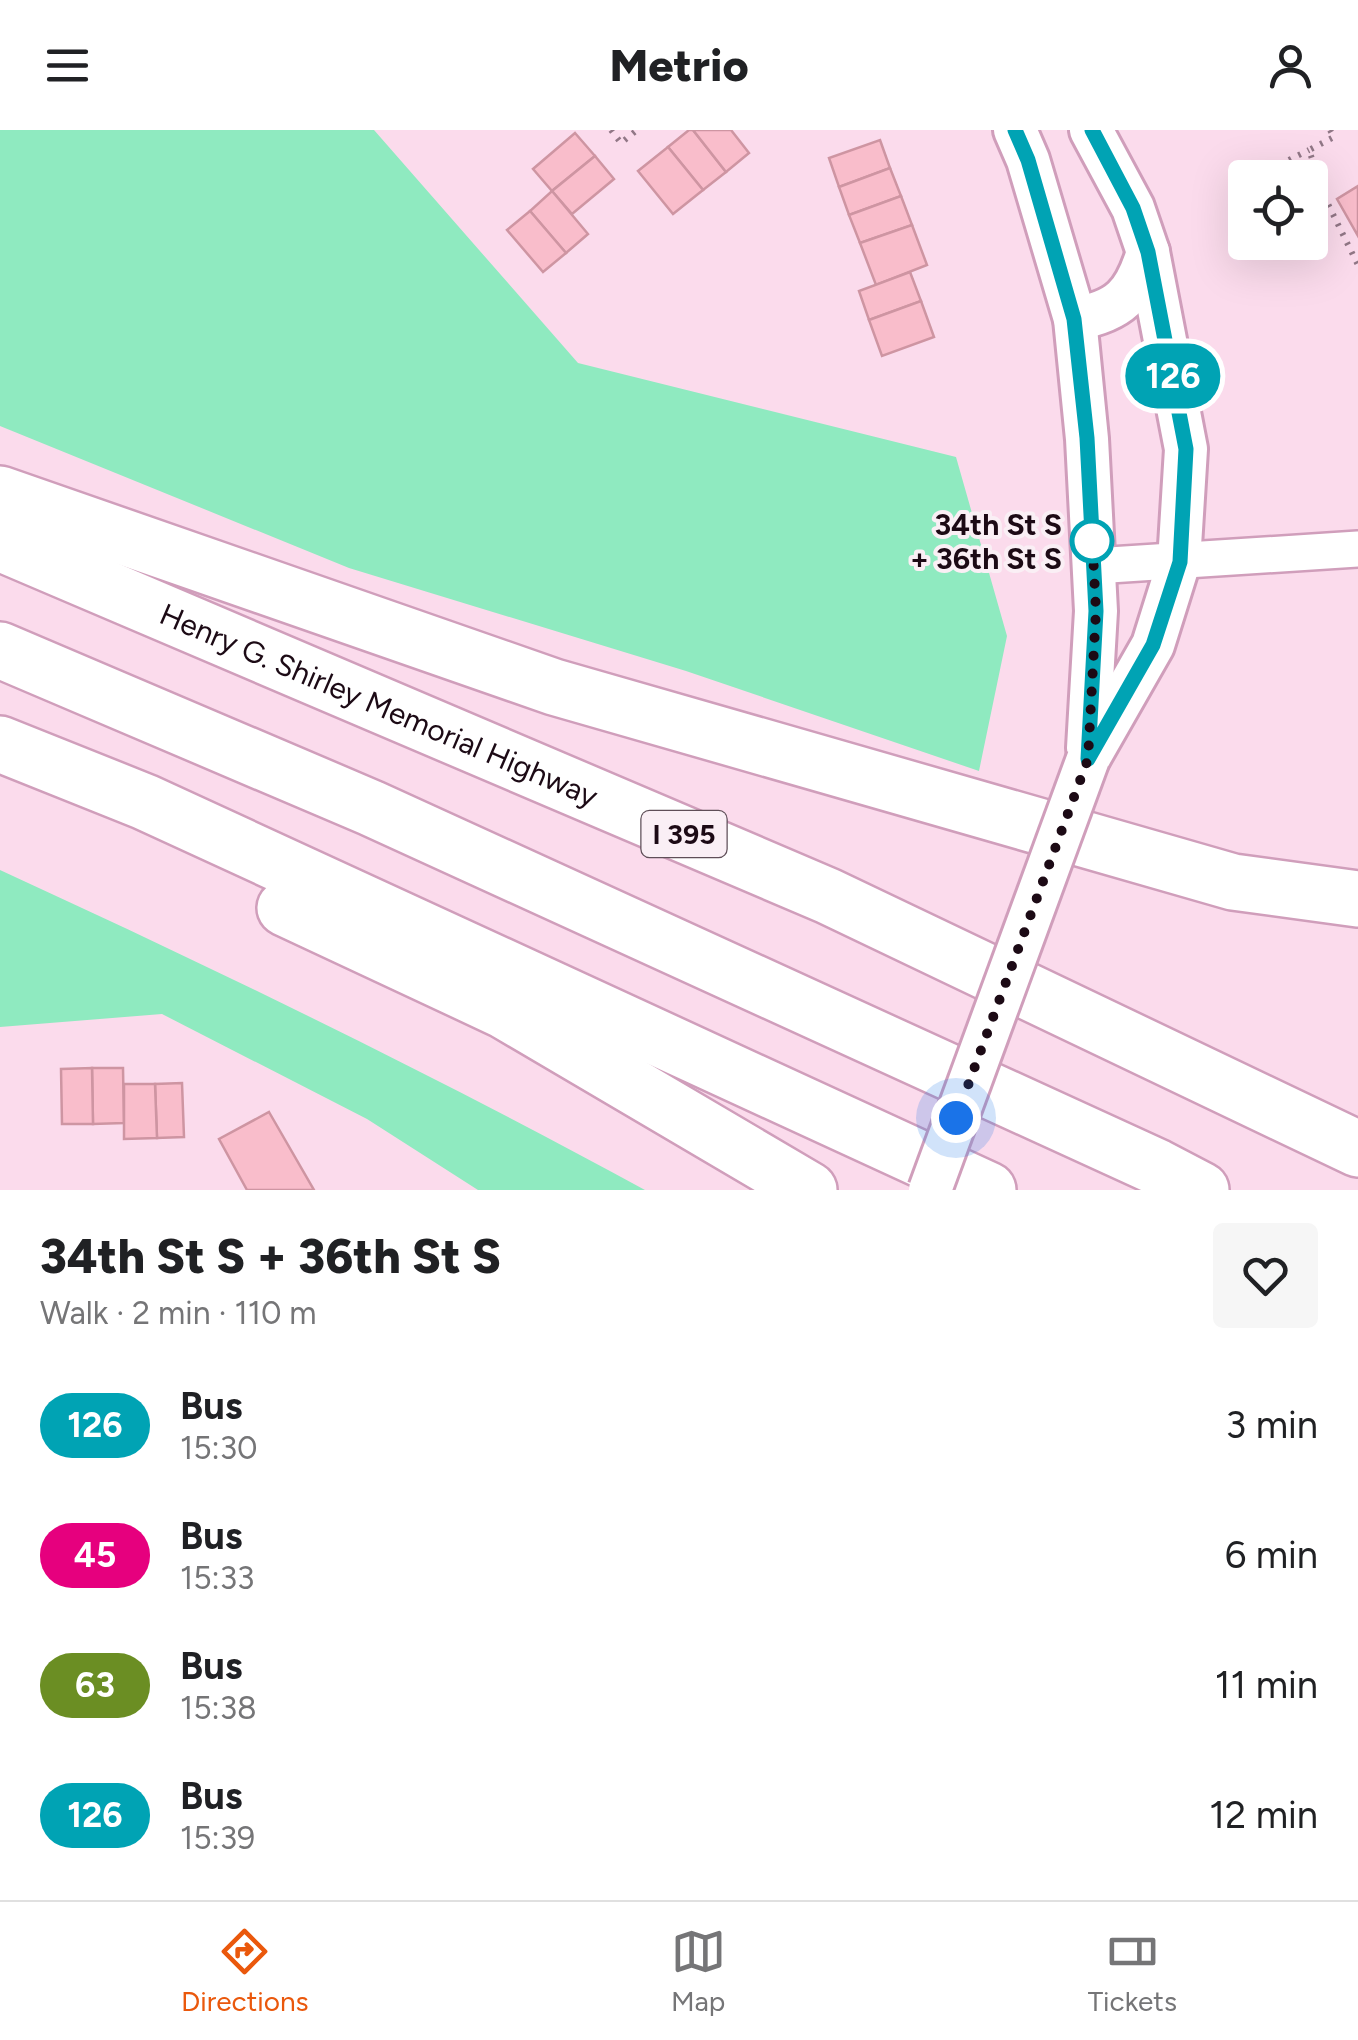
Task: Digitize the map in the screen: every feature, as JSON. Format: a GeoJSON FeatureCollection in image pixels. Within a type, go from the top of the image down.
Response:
{"type":"FeatureCollection","features":[{"type":"Feature","properties":{"kind":"highway"},"geometry":{"type":"LineString","coordinates":[[0,494],[554,687],[1232,882],[1358,899]]}},
{"type":"Feature","properties":{"kind":"highway","name":"Henry G. Shirley Memorial Highway"},"geometry":{"type":"LineString","coordinates":[[0,543],[828,896],[1358,1149]]}},
{"type":"Feature","properties":{"kind":"highway"},"geometry":{"type":"LineString","coordinates":[[0,650],[527,878],[1201,1190]]}},
{"type":"Feature","properties":{"kind":"highway"},"geometry":{"type":"LineString","coordinates":[[0,744],[146,802],[988,1190]]}},
{"type":"Feature","properties":{"kind":"highway"},"geometry":{"type":"LineString","coordinates":[[0,778],[503,1010],[809,1190]]}},
{"type":"Feature","properties":{"kind":"street"},"geometry":{"type":"LineString","coordinates":[[1015,130],[1028,160],[1074,319],[1087,438],[1096,611],[1088,759]]}},
{"type":"Feature","properties":{"kind":"street"},"geometry":{"type":"LineString","coordinates":[[930,1190],[1088,759],[1153,645],[1180,562],[1186,449],[1148,252],[1133,208],[1092,130]]}},
{"type":"Feature","properties":{"kind":"street"},"geometry":{"type":"LineString","coordinates":[[1074,319],[1103,312],[1123,301],[1140,282],[1148,252]]}},
{"type":"Feature","properties":{"kind":"street"},"geometry":{"type":"LineString","coordinates":[[1094,566],[1358,548]]}},
{"type":"Feature","properties":{"kind":"path"},"geometry":{"type":"LineString","coordinates":[[611,130],[621,143],[637,130]]}},
{"type":"Feature","properties":{"kind":"path"},"geometry":{"type":"LineString","coordinates":[[1289,160],[1334,138],[1330,130]]}},
{"type":"Feature","properties":{"kind":"path"},"geometry":{"type":"LineString","coordinates":[[1309,150],[1326,200],[1358,265]]}},
{"type":"Feature","properties":{"kind":"green space"},"geometry":{"type":"Polygon","coordinates":[[[0,130],[374,130],[578,363],[956,457],[1007,636],[979,771],[686,671],[349,568],[0,426],[0,130]]]}},
{"type":"Feature","properties":{"kind":"green space"},"geometry":{"type":"Polygon","coordinates":[[[0,870],[325,1024],[645,1190],[478,1190],[367,1119],[162,1014],[0,1027],[0,870]]]}},
{"type":"Feature","properties":{"kind":"building"},"geometry":{"type":"Polygon","coordinates":[[[693,130],[726,172],[703,190],[668,147],[693,130]]]}},
{"type":"Feature","properties":{"kind":"building"},"geometry":{"type":"Polygon","coordinates":[[[693,130],[731,130],[749,153],[726,172],[693,130]]]}},
{"type":"Feature","properties":{"kind":"building"},"geometry":{"type":"Polygon","coordinates":[[[575,133],[595,156],[552,191],[533,169],[575,133]]]}},
{"type":"Feature","properties":{"kind":"building"},"geometry":{"type":"Polygon","coordinates":[[[880,140],[890,168],[839,187],[829,158],[880,140]]]}},
{"type":"Feature","properties":{"kind":"building"},"geometry":{"type":"Polygon","coordinates":[[[668,147],[703,190],[673,214],[638,171],[668,147]]]}},
{"type":"Feature","properties":{"kind":"building"},"geometry":{"type":"Polygon","coordinates":[[[595,156],[614,179],[572,214],[552,191],[595,156]]]}},
{"type":"Feature","properties":{"kind":"building"},"geometry":{"type":"Polygon","coordinates":[[[890,168],[901,196],[849,215],[839,187],[890,168]]]}},
{"type":"Feature","properties":{"kind":"building"},"geometry":{"type":"Polygon","coordinates":[[[1358,186],[1358,236],[1337,199],[1358,186]]]}},
{"type":"Feature","properties":{"kind":"building"},"geometry":{"type":"Polygon","coordinates":[[[552,191],[588,234],[566,253],[530,211],[552,191]]]}},
{"type":"Feature","properties":{"kind":"building"},"geometry":{"type":"Polygon","coordinates":[[[901,196],[912,225],[860,243],[849,215],[901,196]]]}},
{"type":"Feature","properties":{"kind":"building"},"geometry":{"type":"Polygon","coordinates":[[[530,211],[566,253],[543,272],[507,230],[530,211]]]}},
{"type":"Feature","properties":{"kind":"building"},"geometry":{"type":"Polygon","coordinates":[[[912,225],[927,265],[876,285],[860,243],[912,225]]]}},
{"type":"Feature","properties":{"kind":"building"},"geometry":{"type":"Polygon","coordinates":[[[910,272],[921,301],[869,320],[859,291],[910,272]]]}},
{"type":"Feature","properties":{"kind":"building"},"geometry":{"type":"Polygon","coordinates":[[[921,301],[934,337],[882,356],[869,320],[921,301]]]}},
{"type":"Feature","properties":{"kind":"building"},"geometry":{"type":"Polygon","coordinates":[[[92,1068],[123,1068],[124,1123],[93,1124],[92,1068]]]}},
{"type":"Feature","properties":{"kind":"building"},"geometry":{"type":"Polygon","coordinates":[[[92,1068],[93,1124],[62,1124],[61,1069],[92,1068]]]}},
{"type":"Feature","properties":{"kind":"building"},"geometry":{"type":"Polygon","coordinates":[[[182,1083],[184,1137],[157,1138],[155,1084],[182,1083]]]}},
{"type":"Feature","properties":{"kind":"building"},"geometry":{"type":"Polygon","coordinates":[[[124,1084],[155,1084],[157,1138],[124,1139],[124,1084]]]}},
{"type":"Feature","properties":{"kind":"building"},"geometry":{"type":"Polygon","coordinates":[[[269,1112],[314,1190],[247,1190],[219,1139],[269,1112]]]}},
{"type":"Feature","properties":{"kind":"bus line","name":"126"},"geometry":{"type":"LineString","coordinates":[[1015,130],[1028,160],[1074,319],[1087,438],[1096,611],[1088,759],[1153,645],[1180,562],[1186,449],[1148,252],[1133,208],[1092,130]]}},
{"type":"Feature","properties":{"kind":"place","name":"34th St S + 36th St S"},"geometry":{"type":"Point","coordinates":[1092,541]}},
{"type":"Feature","properties":{"kind":"route"},"geometry":{"type":"LineString","coordinates":[[956,1118],[1088,759],[1096,611],[1092,534],[1092,541]]}}]}
